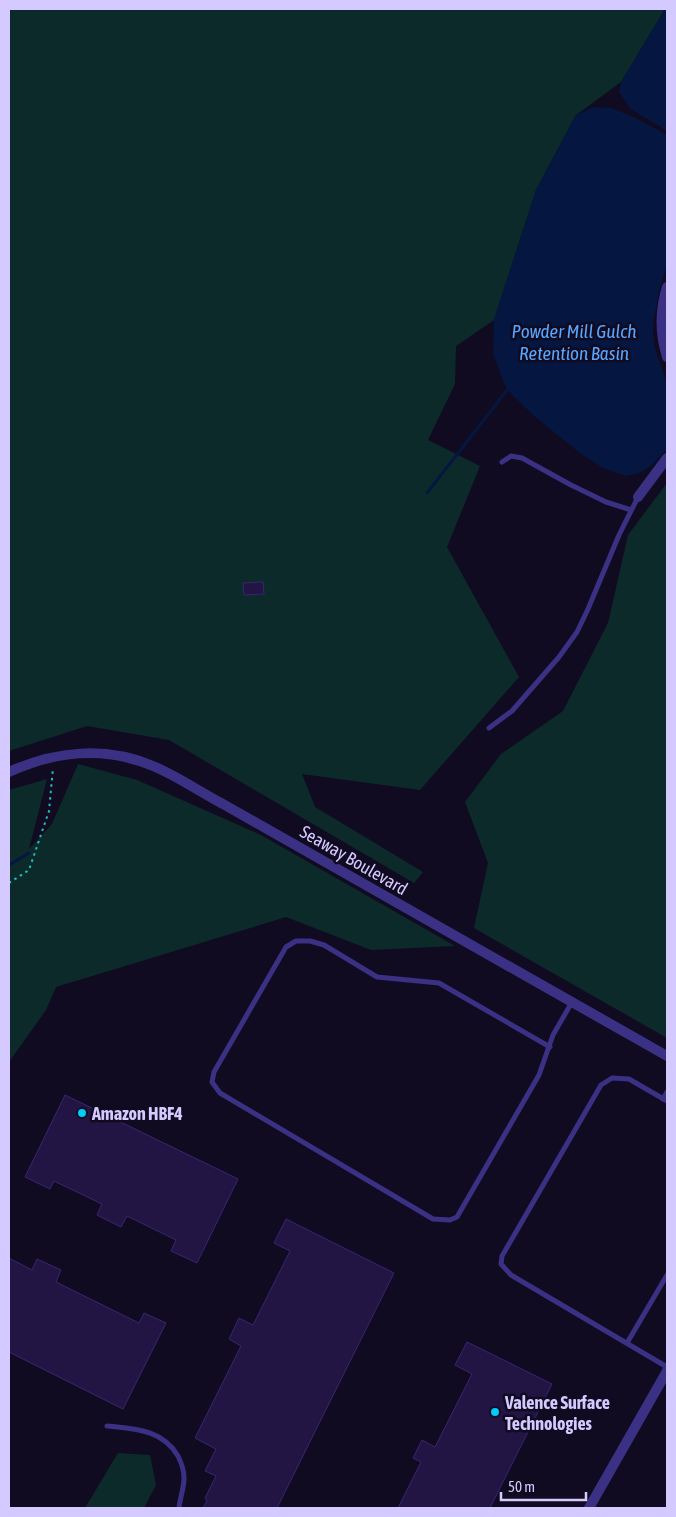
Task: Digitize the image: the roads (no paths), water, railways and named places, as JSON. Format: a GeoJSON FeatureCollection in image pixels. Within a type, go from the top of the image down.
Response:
{"type":"FeatureCollection","features":[{"type":"Feature","properties":{"kind":"street"},"geometry":{"type":"LineString","coordinates":[[667,287],[664,296],[661,326],[667,357]]}},
{"type":"Feature","properties":{"kind":"street"},"geometry":{"type":"LineString","coordinates":[[638,497],[667,458]]}},
{"type":"Feature","properties":{"kind":"street","name":"Seaway Boulevard"},"geometry":{"type":"LineString","coordinates":[[9,772],[38,761],[69,753],[96,752],[121,756],[152,766],[223,804],[667,1056]]}},
{"type":"Feature","properties":{"kind":"street"},"geometry":{"type":"LineString","coordinates":[[589,1508],[667,1371]]}},
{"type":"Feature","properties":{"kind":"lane"},"geometry":{"type":"LineString","coordinates":[[502,462],[511,456],[522,458],[606,502],[631,510]]}},
{"type":"Feature","properties":{"kind":"lane"},"geometry":{"type":"LineString","coordinates":[[489,728],[512,711],[559,657],[577,632],[638,497]]}},
{"type":"Feature","properties":{"kind":"lane"},"geometry":{"type":"LineString","coordinates":[[550,1047],[439,983],[377,977],[324,945],[310,941],[296,941],[286,948],[214,1072],[212,1082],[220,1093],[433,1219],[450,1220],[457,1217],[539,1075],[550,1047],[553,1035],[572,1002]]}},
{"type":"Feature","properties":{"kind":"lane"},"geometry":{"type":"LineString","coordinates":[[667,1092],[665,1100],[628,1079],[612,1078],[602,1085],[502,1256],[501,1264],[510,1275],[667,1367]]}},
{"type":"Feature","properties":{"kind":"lane"},"geometry":{"type":"LineString","coordinates":[[628,1343],[667,1275]]}},
{"type":"Feature","properties":{"kind":"lane"},"geometry":{"type":"LineString","coordinates":[[107,1426],[146,1431],[161,1437],[173,1447],[181,1461],[184,1477],[178,1508]]}},
{"type":"Feature","properties":{"kind":"water"},"geometry":{"type":"Polygon","coordinates":[[[665,9],[667,9],[667,131],[631,109],[619,92],[621,82],[665,9]]]}},
{"type":"Feature","properties":{"kind":"water","name":"Powder Mill Gulch Retention Basin"},"geometry":{"type":"Polygon","coordinates":[[[594,107],[612,108],[638,119],[667,135],[667,265],[660,287],[653,332],[655,348],[667,384],[667,449],[650,467],[639,473],[626,476],[603,468],[581,454],[534,416],[507,390],[493,354],[494,320],[536,190],[576,115],[594,107]]]}},
{"type":"Feature","properties":{"kind":"waterway"},"geometry":{"type":"LineString","coordinates":[[427,493],[507,390]]}},
{"type":"Feature","properties":{"kind":"waterway"},"geometry":{"type":"LineString","coordinates":[[9,865],[29,853]]}},
{"type":"Feature","properties":{"kind":"place","name":"Amazon HBF4"},"geometry":{"type":"Point","coordinates":[82,1113]}},
{"type":"Feature","properties":{"kind":"place","name":"Valence Surface Technologies"},"geometry":{"type":"Point","coordinates":[495,1412]}}]}
